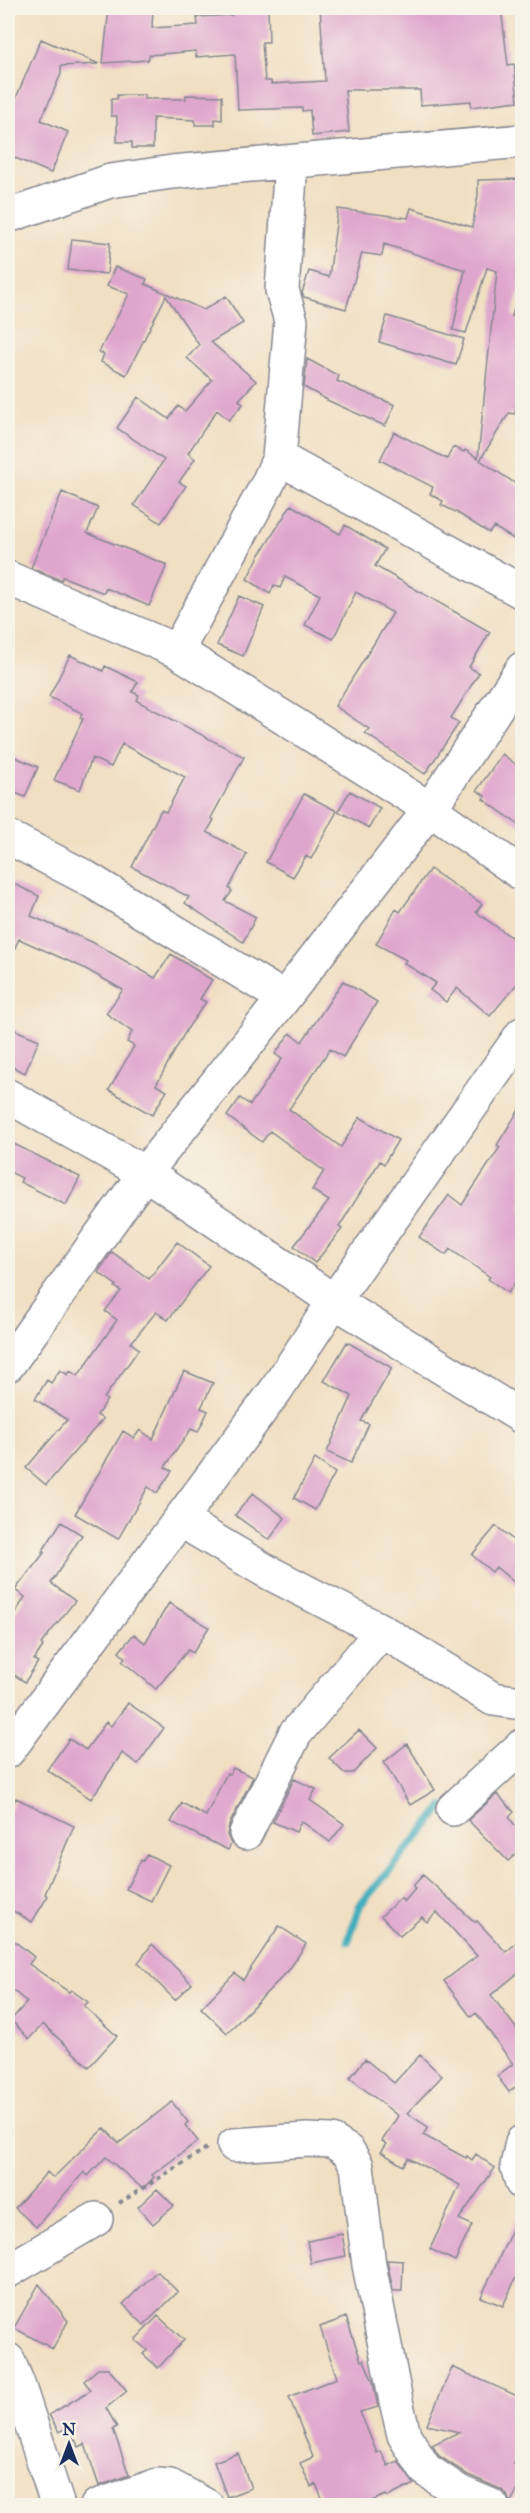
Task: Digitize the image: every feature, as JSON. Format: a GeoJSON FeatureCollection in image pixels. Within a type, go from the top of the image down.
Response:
{"type":"FeatureCollection","features":[{"type":"Feature","properties":{"kind":"street"},"geometry":{"type":"LineString","coordinates":[[8,216],[110,182],[172,172],[522,141]]}},
{"type":"Feature","properties":{"kind":"street"},"geometry":{"type":"LineString","coordinates":[[177,651],[268,483],[279,458],[291,321],[282,290],[291,163]]}},
{"type":"Feature","properties":{"kind":"street"},"geometry":{"type":"LineString","coordinates":[[279,458],[522,592]]}},
{"type":"Feature","properties":{"kind":"street"},"geometry":{"type":"LineString","coordinates":[[8,578],[177,651],[430,809],[522,874]]}},
{"type":"Feature","properties":{"kind":"street"},"geometry":{"type":"LineString","coordinates":[[9,1359],[145,1173],[430,809],[522,669]]}},
{"type":"Feature","properties":{"kind":"street"},"geometry":{"type":"LineString","coordinates":[[8,837],[85,877],[284,998]]}},
{"type":"Feature","properties":{"kind":"street"},"geometry":{"type":"LineString","coordinates":[[8,1751],[276,1390],[334,1301],[522,1034]]}},
{"type":"Feature","properties":{"kind":"street"},"geometry":{"type":"LineString","coordinates":[[8,1096],[145,1173],[334,1301],[522,1417]]}},
{"type":"Feature","properties":{"kind":"street"},"geometry":{"type":"LineString","coordinates":[[180,1520],[266,1571],[382,1630],[493,1699],[522,1703]]}},
{"type":"Feature","properties":{"kind":"street"},"geometry":{"type":"LineString","coordinates":[[246,1833],[295,1734],[382,1630]]}},
{"type":"Feature","properties":{"kind":"street"},"geometry":{"type":"LineString","coordinates":[[453,1809],[522,1746]]}},
{"type":"Feature","properties":{"kind":"street"},"geometry":{"type":"LineString","coordinates":[[234,2145],[307,2140],[332,2141],[348,2151],[357,2166],[369,2265],[404,2435],[424,2469],[459,2492],[492,2505]]}},
{"type":"Feature","properties":{"kind":"street"},"geometry":{"type":"LineString","coordinates":[[522,2142],[517,2166],[522,2183]]}},
{"type":"Feature","properties":{"kind":"street"},"geometry":{"type":"LineString","coordinates":[[8,2271],[96,2219]]}},
{"type":"Feature","properties":{"kind":"street"},"geometry":{"type":"LineString","coordinates":[[8,2360],[58,2505]]}},
{"type":"Feature","properties":{"kind":"street"},"geometry":{"type":"LineString","coordinates":[[97,2505],[158,2485],[170,2486],[207,2505]]}},
{"type":"Feature","properties":{"kind":"path"},"geometry":{"type":"LineString","coordinates":[[96,2219],[176,2165],[208,2147],[234,2145]]}},
{"type":"Feature","properties":{"kind":"building"},"geometry":{"type":"Polygon","coordinates":[[[109,8],[153,8],[152,28],[198,25],[197,17],[232,15],[232,8],[268,8],[269,42],[262,42],[265,81],[271,81],[271,84],[325,81],[320,8],[501,8],[508,65],[514,64],[518,101],[471,107],[471,101],[421,105],[420,90],[345,90],[349,132],[312,136],[310,110],[302,111],[302,108],[238,110],[235,54],[196,57],[196,51],[149,55],[148,60],[103,63],[109,8]]]}},
{"type":"Feature","properties":{"kind":"building"},"geometry":{"type":"Polygon","coordinates":[[[41,39],[99,64],[61,66],[61,74],[41,120],[68,132],[51,173],[8,155],[8,117],[41,39]]]}},
{"type":"Feature","properties":{"kind":"building"},"geometry":{"type":"Polygon","coordinates":[[[117,95],[145,95],[144,99],[186,99],[186,95],[222,96],[222,120],[215,119],[215,125],[195,125],[195,120],[153,118],[153,148],[132,148],[132,142],[117,142],[117,116],[111,116],[111,99],[117,99],[117,95]]]}},
{"type":"Feature","properties":{"kind":"building"},"geometry":{"type":"Polygon","coordinates":[[[522,179],[522,280],[512,316],[522,317],[522,374],[520,373],[515,414],[509,413],[480,460],[522,488],[522,544],[494,527],[489,533],[441,505],[443,501],[430,494],[433,487],[380,460],[394,432],[447,459],[453,447],[464,452],[465,450],[478,458],[497,271],[487,268],[466,333],[453,330],[465,270],[384,244],[382,256],[362,253],[346,309],[304,297],[302,293],[309,271],[329,277],[338,209],[408,218],[411,208],[472,227],[478,195],[478,180],[522,179]]]}},
{"type":"Feature","properties":{"kind":"building"},"geometry":{"type":"Polygon","coordinates":[[[72,239],[110,243],[107,274],[68,270],[72,239]]]}},
{"type":"Feature","properties":{"kind":"building"},"geometry":{"type":"Polygon","coordinates":[[[115,267],[147,279],[145,284],[204,310],[226,296],[243,323],[211,342],[256,381],[239,400],[243,404],[229,420],[217,410],[188,453],[195,459],[179,482],[186,486],[161,523],[134,505],[164,460],[117,428],[138,397],[169,419],[178,406],[185,411],[212,380],[187,358],[199,345],[166,296],[126,375],[101,362],[104,354],[99,352],[129,294],[107,286],[115,267]]]}},
{"type":"Feature","properties":{"kind":"building"},"geometry":{"type":"Polygon","coordinates":[[[387,316],[464,339],[456,365],[379,342],[387,316]]]}},
{"type":"Feature","properties":{"kind":"building"},"geometry":{"type":"Polygon","coordinates":[[[307,359],[339,376],[337,381],[395,405],[385,426],[304,387],[307,359]]]}},
{"type":"Feature","properties":{"kind":"building"},"geometry":{"type":"Polygon","coordinates":[[[62,492],[98,508],[87,533],[167,565],[149,606],[106,588],[104,593],[63,577],[61,580],[31,568],[62,492]]]}},
{"type":"Feature","properties":{"kind":"building"},"geometry":{"type":"Polygon","coordinates":[[[291,505],[340,534],[345,525],[385,549],[375,566],[490,632],[469,667],[479,673],[451,718],[459,723],[425,774],[365,733],[369,729],[335,706],[393,613],[356,592],[333,639],[305,625],[320,595],[285,577],[280,588],[274,585],[270,594],[247,579],[291,505]]]}},
{"type":"Feature","properties":{"kind":"building"},"geometry":{"type":"Polygon","coordinates":[[[239,596],[264,607],[243,656],[217,645],[239,596]]]}},
{"type":"Feature","properties":{"kind":"building"},"geometry":{"type":"Polygon","coordinates":[[[70,655],[103,671],[105,666],[138,682],[132,692],[139,695],[137,701],[244,757],[211,818],[214,820],[207,832],[247,854],[229,888],[232,891],[225,901],[256,917],[243,942],[185,903],[189,897],[132,867],[161,810],[166,812],[185,777],[122,744],[111,767],[92,758],[80,790],[54,780],[83,719],[80,718],[82,713],[49,697],[70,655]]]}},
{"type":"Feature","properties":{"kind":"building"},"geometry":{"type":"Polygon","coordinates":[[[8,754],[38,767],[25,797],[8,790],[8,754]]]}},
{"type":"Feature","properties":{"kind":"building"},"geometry":{"type":"Polygon","coordinates":[[[502,754],[522,769],[522,827],[483,799],[485,796],[477,790],[502,754]]]}},
{"type":"Feature","properties":{"kind":"building"},"geometry":{"type":"Polygon","coordinates":[[[350,791],[380,808],[369,828],[338,811],[350,791]]]}},
{"type":"Feature","properties":{"kind":"building"},"geometry":{"type":"Polygon","coordinates":[[[304,794],[337,811],[311,859],[306,856],[293,877],[266,862],[304,794]]]}},
{"type":"Feature","properties":{"kind":"building"},"geometry":{"type":"Polygon","coordinates":[[[430,869],[482,904],[476,912],[522,945],[522,978],[490,1016],[457,988],[446,1002],[430,990],[436,983],[404,963],[406,960],[376,944],[396,909],[400,912],[430,869]]]}},
{"type":"Feature","properties":{"kind":"building"},"geometry":{"type":"Polygon","coordinates":[[[8,881],[39,896],[31,916],[92,942],[155,978],[171,954],[212,980],[200,999],[206,1002],[187,1029],[156,1085],[167,1091],[152,1115],[109,1090],[134,1046],[127,1042],[132,1032],[106,1013],[123,990],[84,968],[19,939],[8,963],[8,881]]]}},
{"type":"Feature","properties":{"kind":"building"},"geometry":{"type":"Polygon","coordinates":[[[343,981],[377,1002],[343,1057],[330,1049],[289,1109],[341,1147],[360,1117],[398,1140],[384,1164],[380,1161],[339,1227],[342,1229],[315,1263],[294,1246],[329,1201],[312,1190],[324,1171],[270,1131],[262,1142],[227,1116],[240,1098],[250,1105],[282,1059],[275,1054],[290,1033],[302,1042],[343,981]]]}},
{"type":"Feature","properties":{"kind":"building"},"geometry":{"type":"Polygon","coordinates":[[[8,1027],[39,1040],[25,1073],[8,1065],[8,1027]]]}},
{"type":"Feature","properties":{"kind":"building"},"geometry":{"type":"Polygon","coordinates":[[[522,1105],[522,1272],[508,1293],[488,1279],[490,1277],[450,1249],[446,1255],[419,1237],[449,1195],[462,1205],[500,1147],[497,1145],[522,1105]]]}},
{"type":"Feature","properties":{"kind":"building"},"geometry":{"type":"Polygon","coordinates":[[[8,1141],[80,1177],[66,1205],[20,1182],[22,1178],[8,1171],[8,1141]]]}},
{"type":"Feature","properties":{"kind":"building"},"geometry":{"type":"Polygon","coordinates":[[[177,1242],[209,1266],[168,1320],[156,1312],[131,1343],[139,1349],[104,1398],[107,1400],[97,1415],[103,1419],[46,1485],[26,1468],[67,1420],[35,1399],[47,1380],[51,1383],[60,1370],[68,1375],[70,1371],[78,1376],[117,1320],[105,1311],[121,1291],[98,1272],[112,1252],[149,1279],[177,1242]]]}},
{"type":"Feature","properties":{"kind":"building"},"geometry":{"type":"Polygon","coordinates":[[[347,1342],[392,1368],[361,1421],[369,1424],[351,1463],[327,1452],[352,1396],[324,1381],[347,1342]]]}},
{"type":"Feature","properties":{"kind":"building"},"geometry":{"type":"Polygon","coordinates":[[[184,1371],[213,1383],[201,1408],[208,1411],[198,1432],[191,1429],[165,1467],[172,1471],[157,1493],[148,1487],[118,1539],[75,1514],[123,1431],[134,1438],[140,1430],[153,1439],[184,1371]]]}},
{"type":"Feature","properties":{"kind":"building"},"geometry":{"type":"Polygon","coordinates":[[[315,1459],[335,1473],[315,1510],[294,1498],[315,1459]]]}},
{"type":"Feature","properties":{"kind":"building"},"geometry":{"type":"Polygon","coordinates":[[[253,1493],[285,1518],[269,1540],[235,1515],[253,1493]]]}},
{"type":"Feature","properties":{"kind":"building"},"geometry":{"type":"Polygon","coordinates":[[[61,1522],[82,1535],[51,1583],[75,1601],[41,1644],[43,1646],[34,1660],[38,1662],[25,1682],[8,1671],[8,1625],[25,1597],[15,1590],[44,1553],[42,1552],[61,1522]]]}},
{"type":"Feature","properties":{"kind":"building"},"geometry":{"type":"Polygon","coordinates":[[[496,1526],[522,1547],[522,1589],[496,1567],[492,1572],[472,1555],[496,1526]]]}},
{"type":"Feature","properties":{"kind":"building"},"geometry":{"type":"Polygon","coordinates":[[[169,1603],[209,1627],[193,1653],[188,1650],[156,1689],[122,1661],[125,1658],[119,1652],[134,1634],[145,1643],[169,1603]]]}},
{"type":"Feature","properties":{"kind":"building"},"geometry":{"type":"Polygon","coordinates":[[[128,1703],[164,1728],[138,1764],[122,1753],[91,1799],[47,1770],[69,1739],[86,1750],[106,1722],[111,1726],[128,1703]]]}},
{"type":"Feature","properties":{"kind":"building"},"geometry":{"type":"Polygon","coordinates":[[[359,1730],[377,1748],[353,1773],[344,1773],[329,1758],[359,1730]]]}},
{"type":"Feature","properties":{"kind":"building"},"geometry":{"type":"Polygon","coordinates":[[[407,1744],[435,1790],[410,1805],[384,1762],[407,1744]]]}},
{"type":"Feature","properties":{"kind":"building"},"geometry":{"type":"Polygon","coordinates":[[[233,1768],[253,1777],[229,1825],[227,1835],[231,1844],[228,1850],[171,1822],[182,1803],[206,1816],[227,1773],[230,1774],[233,1768]]]}},
{"type":"Feature","properties":{"kind":"building"},"geometry":{"type":"Polygon","coordinates":[[[294,1779],[316,1789],[310,1800],[344,1824],[330,1842],[301,1821],[296,1832],[273,1822],[294,1779]]]}},
{"type":"Feature","properties":{"kind":"building"},"geometry":{"type":"Polygon","coordinates":[[[497,1794],[514,1812],[509,1817],[522,1835],[522,1849],[508,1861],[468,1820],[497,1794]]]}},
{"type":"Feature","properties":{"kind":"building"},"geometry":{"type":"Polygon","coordinates":[[[16,1798],[74,1826],[45,1894],[48,1896],[32,1922],[8,1908],[8,1815],[16,1798]]]}},
{"type":"Feature","properties":{"kind":"building"},"geometry":{"type":"Polygon","coordinates":[[[147,1854],[169,1865],[151,1901],[126,1889],[141,1860],[143,1861],[147,1854]]]}},
{"type":"Feature","properties":{"kind":"building"},"geometry":{"type":"Polygon","coordinates":[[[423,1875],[475,1922],[477,1921],[506,1952],[522,1938],[522,1970],[491,1995],[522,2036],[522,2082],[509,2092],[497,2076],[513,2064],[476,2013],[471,2017],[444,1981],[477,1956],[437,1912],[427,1922],[422,1917],[400,1936],[381,1916],[401,1898],[404,1902],[415,1889],[413,1886],[423,1875]]]}},
{"type":"Feature","properties":{"kind":"building"},"geometry":{"type":"Polygon","coordinates":[[[279,1926],[306,1944],[289,1970],[227,2033],[201,2008],[235,1973],[243,1980],[279,1926]]]}},
{"type":"Feature","properties":{"kind":"building"},"geometry":{"type":"Polygon","coordinates":[[[8,1936],[34,1957],[29,1964],[69,1992],[71,1990],[88,2002],[84,2006],[117,2036],[89,2067],[43,2024],[29,2039],[11,2020],[27,2002],[10,1988],[8,1992],[8,1936]]]}},
{"type":"Feature","properties":{"kind":"building"},"geometry":{"type":"Polygon","coordinates":[[[152,1944],[192,1984],[175,2000],[138,1963],[152,1944]]]}},
{"type":"Feature","properties":{"kind":"building"},"geometry":{"type":"Polygon","coordinates":[[[420,2055],[442,2076],[407,2113],[428,2127],[423,2135],[466,2158],[467,2156],[472,2160],[476,2154],[495,2168],[459,2219],[472,2225],[455,2261],[430,2249],[460,2185],[408,2158],[403,2166],[381,2152],[387,2144],[382,2141],[398,2116],[350,2078],[365,2059],[394,2083],[420,2055]]]}},
{"type":"Feature","properties":{"kind":"building"},"geometry":{"type":"Polygon","coordinates":[[[172,2102],[188,2122],[185,2125],[198,2141],[152,2175],[154,2177],[143,2189],[106,2157],[88,2176],[84,2172],[36,2227],[15,2208],[47,2172],[53,2178],[104,2128],[119,2143],[172,2102]]]}},
{"type":"Feature","properties":{"kind":"building"},"geometry":{"type":"Polygon","coordinates":[[[157,2189],[174,2206],[153,2224],[138,2207],[157,2189]]]}},
{"type":"Feature","properties":{"kind":"building"},"geometry":{"type":"Polygon","coordinates":[[[522,2208],[522,2264],[503,2306],[481,2297],[522,2208]]]}},
{"type":"Feature","properties":{"kind":"building"},"geometry":{"type":"Polygon","coordinates":[[[342,2234],[346,2256],[311,2263],[307,2241],[342,2234]]]}},
{"type":"Feature","properties":{"kind":"building"},"geometry":{"type":"Polygon","coordinates":[[[387,2260],[403,2261],[402,2291],[393,2291],[387,2260]]]}},
{"type":"Feature","properties":{"kind":"building"},"geometry":{"type":"Polygon","coordinates":[[[157,2271],[178,2292],[144,2325],[123,2304],[157,2271]]]}},
{"type":"Feature","properties":{"kind":"building"},"geometry":{"type":"Polygon","coordinates":[[[39,2284],[68,2321],[53,2349],[14,2328],[39,2284]]]}},
{"type":"Feature","properties":{"kind":"building"},"geometry":{"type":"Polygon","coordinates":[[[158,2316],[184,2340],[158,2368],[143,2354],[147,2350],[135,2340],[158,2316]]]}},
{"type":"Feature","properties":{"kind":"building"},"geometry":{"type":"Polygon","coordinates":[[[346,2317],[361,2361],[364,2360],[373,2382],[378,2407],[360,2412],[377,2453],[381,2451],[388,2466],[398,2461],[414,2484],[388,2497],[386,2495],[362,2505],[325,2505],[316,2484],[311,2487],[300,2463],[313,2457],[289,2397],[337,2378],[320,2327],[346,2317]]]}},
{"type":"Feature","properties":{"kind":"building"},"geometry":{"type":"Polygon","coordinates":[[[452,2367],[522,2398],[522,2448],[513,2464],[522,2470],[522,2483],[510,2503],[507,2494],[468,2475],[439,2456],[432,2445],[459,2432],[427,2425],[452,2367]]]}},
{"type":"Feature","properties":{"kind":"building"},"geometry":{"type":"Polygon","coordinates":[[[99,2368],[108,2368],[127,2391],[106,2408],[117,2427],[113,2429],[129,2475],[99,2486],[85,2444],[79,2447],[68,2427],[59,2432],[49,2415],[91,2390],[84,2381],[99,2368]]]}},
{"type":"Feature","properties":{"kind":"building"},"geometry":{"type":"Polygon","coordinates":[[[238,2453],[251,2488],[227,2497],[214,2462],[238,2453]]]}},
{"type":"Feature","properties":{"kind":"waterway"},"geometry":{"type":"LineString","coordinates":[[348,1941],[360,1905],[443,1807]]}}]}
